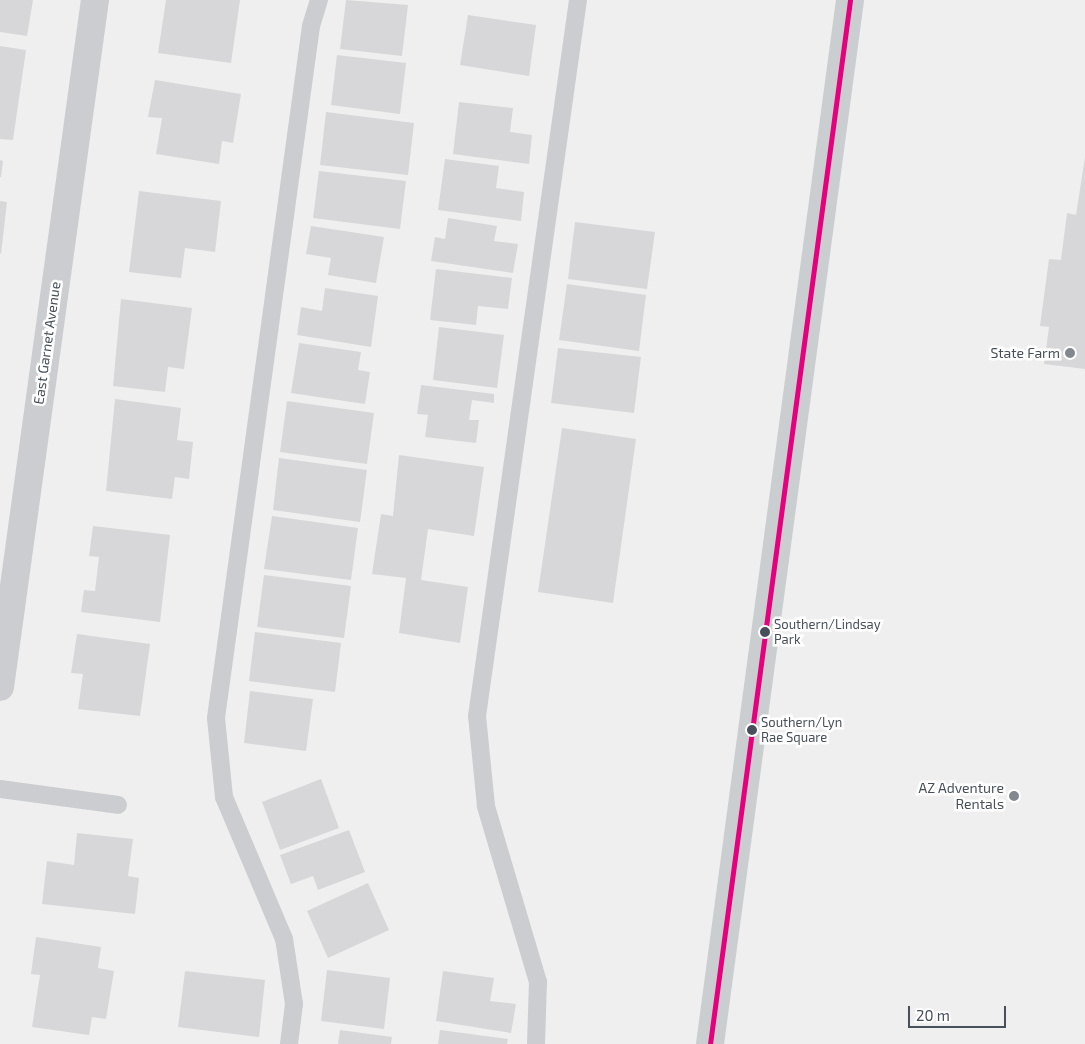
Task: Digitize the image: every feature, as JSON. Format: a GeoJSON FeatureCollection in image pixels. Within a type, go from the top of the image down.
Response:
{"type":"FeatureCollection","features":[{"type":"Feature","properties":{"kind":"main road"},"geometry":{"type":"LineString","coordinates":[[710,1044],[850,0]]}},
{"type":"Feature","properties":{"kind":"street","name":"East Garnet Avenue"},"geometry":{"type":"LineString","coordinates":[[0,687],[95,0]]}},
{"type":"Feature","properties":{"kind":"lane"},"geometry":{"type":"LineString","coordinates":[[289,1044],[294,1004],[284,939],[224,797],[216,718],[311,26],[319,0]]}},
{"type":"Feature","properties":{"kind":"lane"},"geometry":{"type":"LineString","coordinates":[[536,1044],[538,982],[486,806],[477,716],[578,0]]}},
{"type":"Feature","properties":{"kind":"lane"},"geometry":{"type":"LineString","coordinates":[[0,789],[118,805]]}},
{"type":"Feature","properties":{"kind":"building"},"geometry":{"type":"Polygon","coordinates":[[[0,0],[33,0],[27,36],[0,32],[0,0]]]}},
{"type":"Feature","properties":{"kind":"building"},"geometry":{"type":"Polygon","coordinates":[[[166,0],[240,0],[231,63],[158,53],[166,0]]]}},
{"type":"Feature","properties":{"kind":"building"},"geometry":{"type":"Polygon","coordinates":[[[346,0],[408,5],[402,56],[340,49],[346,0]]]}},
{"type":"Feature","properties":{"kind":"building"},"geometry":{"type":"Polygon","coordinates":[[[468,15],[536,25],[529,76],[460,65],[468,15]]]}},
{"type":"Feature","properties":{"kind":"building"},"geometry":{"type":"Polygon","coordinates":[[[0,46],[26,50],[13,140],[0,139],[0,46]]]}},
{"type":"Feature","properties":{"kind":"building"},"geometry":{"type":"Polygon","coordinates":[[[337,55],[406,63],[400,114],[331,105],[337,55]]]}},
{"type":"Feature","properties":{"kind":"building"},"geometry":{"type":"Polygon","coordinates":[[[155,80],[241,94],[233,143],[222,141],[219,164],[156,154],[162,118],[148,117],[155,80]]]}},
{"type":"Feature","properties":{"kind":"building"},"geometry":{"type":"Polygon","coordinates":[[[459,102],[513,108],[510,132],[532,135],[529,164],[453,154],[459,102]]]}},
{"type":"Feature","properties":{"kind":"building"},"geometry":{"type":"Polygon","coordinates":[[[326,112],[414,123],[408,175],[320,165],[326,112]]]}},
{"type":"Feature","properties":{"kind":"building"},"geometry":{"type":"Polygon","coordinates":[[[1085,157],[1085,369],[1044,364],[1049,327],[1040,326],[1049,259],[1061,260],[1067,213],[1076,215],[1085,157]]]}},
{"type":"Feature","properties":{"kind":"building"},"geometry":{"type":"Polygon","coordinates":[[[445,159],[499,166],[496,188],[524,192],[521,221],[438,210],[445,159]]]}},
{"type":"Feature","properties":{"kind":"building"},"geometry":{"type":"Polygon","coordinates":[[[0,160],[3,161],[1,177],[0,177],[0,160]]]}},
{"type":"Feature","properties":{"kind":"building"},"geometry":{"type":"Polygon","coordinates":[[[319,171],[406,181],[400,229],[313,218],[319,171]]]}},
{"type":"Feature","properties":{"kind":"building"},"geometry":{"type":"Polygon","coordinates":[[[139,191],[221,201],[215,252],[185,248],[181,278],[129,272],[139,191]]]}},
{"type":"Feature","properties":{"kind":"building"},"geometry":{"type":"Polygon","coordinates":[[[0,201],[7,202],[1,254],[0,253],[0,201]]]}},
{"type":"Feature","properties":{"kind":"building"},"geometry":{"type":"Polygon","coordinates":[[[448,218],[497,226],[494,241],[518,244],[513,273],[431,261],[435,237],[445,239],[448,218]]]}},
{"type":"Feature","properties":{"kind":"building"},"geometry":{"type":"Polygon","coordinates":[[[575,222],[655,232],[647,289],[568,279],[575,222]]]}},
{"type":"Feature","properties":{"kind":"building"},"geometry":{"type":"Polygon","coordinates":[[[311,226],[384,237],[376,283],[328,275],[331,258],[306,254],[311,226]]]}},
{"type":"Feature","properties":{"kind":"building"},"geometry":{"type":"Polygon","coordinates":[[[436,269],[512,278],[508,309],[478,306],[476,325],[430,320],[436,269]]]}},
{"type":"Feature","properties":{"kind":"building"},"geometry":{"type":"Polygon","coordinates":[[[567,284],[646,295],[639,351],[559,340],[567,284]]]}},
{"type":"Feature","properties":{"kind":"building"},"geometry":{"type":"Polygon","coordinates":[[[325,288],[378,296],[371,347],[297,335],[301,307],[322,311],[325,288]]]}},
{"type":"Feature","properties":{"kind":"building"},"geometry":{"type":"Polygon","coordinates":[[[121,299],[192,308],[184,369],[168,367],[165,392],[113,386],[121,299]]]}},
{"type":"Feature","properties":{"kind":"building"},"geometry":{"type":"Polygon","coordinates":[[[439,327],[504,335],[497,388],[433,380],[439,327]]]}},
{"type":"Feature","properties":{"kind":"building"},"geometry":{"type":"Polygon","coordinates":[[[299,343],[361,352],[358,370],[370,372],[365,404],[291,393],[299,343]]]}},
{"type":"Feature","properties":{"kind":"building"},"geometry":{"type":"Polygon","coordinates":[[[558,348],[641,357],[634,413],[551,403],[558,348]]]}},
{"type":"Feature","properties":{"kind":"building"},"geometry":{"type":"Polygon","coordinates":[[[421,385],[494,394],[494,403],[472,400],[469,420],[479,420],[476,443],[425,437],[428,415],[417,414],[421,385]]]}},
{"type":"Feature","properties":{"kind":"building"},"geometry":{"type":"Polygon","coordinates":[[[115,399],[181,408],[177,440],[193,442],[189,479],[175,477],[172,499],[106,491],[115,399]]]}},
{"type":"Feature","properties":{"kind":"building"},"geometry":{"type":"Polygon","coordinates":[[[287,401],[374,413],[367,464],[280,452],[287,401]]]}},
{"type":"Feature","properties":{"kind":"building"},"geometry":{"type":"Polygon","coordinates":[[[562,428],[636,439],[613,603],[538,592],[562,428]]]}},
{"type":"Feature","properties":{"kind":"building"},"geometry":{"type":"Polygon","coordinates":[[[399,455],[484,467],[474,536],[428,529],[421,580],[468,587],[460,643],[399,633],[406,578],[372,574],[381,514],[393,516],[399,455]]]}},
{"type":"Feature","properties":{"kind":"building"},"geometry":{"type":"Polygon","coordinates":[[[279,458],[367,470],[360,522],[273,510],[279,458]]]}},
{"type":"Feature","properties":{"kind":"building"},"geometry":{"type":"Polygon","coordinates":[[[272,516],[358,528],[351,580],[264,569],[272,516]]]}},
{"type":"Feature","properties":{"kind":"building"},"geometry":{"type":"Polygon","coordinates":[[[93,526],[170,535],[160,622],[81,612],[84,590],[95,591],[99,557],[89,556],[93,526]]]}},
{"type":"Feature","properties":{"kind":"building"},"geometry":{"type":"Polygon","coordinates":[[[264,575],[351,586],[344,638],[257,627],[264,575]]]}},
{"type":"Feature","properties":{"kind":"building"},"geometry":{"type":"Polygon","coordinates":[[[255,632],[341,643],[335,692],[249,681],[255,632]]]}},
{"type":"Feature","properties":{"kind":"building"},"geometry":{"type":"Polygon","coordinates":[[[77,634],[150,644],[140,716],[78,709],[83,674],[71,673],[77,634]]]}},
{"type":"Feature","properties":{"kind":"building"},"geometry":{"type":"Polygon","coordinates":[[[250,691],[313,699],[306,751],[244,743],[250,691]]]}},
{"type":"Feature","properties":{"kind":"building"},"geometry":{"type":"Polygon","coordinates":[[[321,779],[339,828],[280,850],[262,802],[321,779]]]}},
{"type":"Feature","properties":{"kind":"building"},"geometry":{"type":"Polygon","coordinates":[[[349,830],[365,872],[318,890],[313,876],[291,884],[280,855],[349,830]]]}},
{"type":"Feature","properties":{"kind":"building"},"geometry":{"type":"Polygon","coordinates":[[[77,833],[133,839],[128,876],[139,878],[135,914],[42,904],[47,861],[74,865],[77,833]]]}},
{"type":"Feature","properties":{"kind":"building"},"geometry":{"type":"Polygon","coordinates":[[[368,883],[389,930],[328,958],[307,911],[368,883]]]}},
{"type":"Feature","properties":{"kind":"building"},"geometry":{"type":"Polygon","coordinates":[[[36,937],[101,947],[98,968],[114,971],[106,1019],[92,1017],[89,1035],[32,1027],[40,975],[31,974],[36,937]]]}},
{"type":"Feature","properties":{"kind":"building"},"geometry":{"type":"Polygon","coordinates":[[[327,970],[390,978],[384,1029],[321,1021],[327,970]]]}},
{"type":"Feature","properties":{"kind":"building"},"geometry":{"type":"Polygon","coordinates":[[[185,971],[265,980],[259,1037],[178,1027],[185,971]]]}},
{"type":"Feature","properties":{"kind":"building"},"geometry":{"type":"Polygon","coordinates":[[[443,971],[494,978],[490,1001],[516,1004],[511,1033],[436,1021],[443,971]]]}},
{"type":"Feature","properties":{"kind":"building"},"geometry":{"type":"Polygon","coordinates":[[[340,1030],[392,1037],[391,1044],[338,1044],[340,1030]]]}},
{"type":"Feature","properties":{"kind":"building"},"geometry":{"type":"Polygon","coordinates":[[[440,1030],[508,1039],[507,1044],[438,1044],[440,1030]]]}},
{"type":"Feature","properties":{"kind":"transit line"},"geometry":{"type":"LineString","coordinates":[[710,1044],[850,0]]}},
{"type":"Feature","properties":{"kind":"place","name":"State Farm"},"geometry":{"type":"Point","coordinates":[1070,353]}},
{"type":"Feature","properties":{"kind":"place","name":"Southern/Lindsay Park"},"geometry":{"type":"Point","coordinates":[765,632]}},
{"type":"Feature","properties":{"kind":"place","name":"Southern/Lyn Rae Square"},"geometry":{"type":"Point","coordinates":[752,730]}},
{"type":"Feature","properties":{"kind":"place","name":"AZ Adventure Rentals"},"geometry":{"type":"Point","coordinates":[1014,796]}}]}
